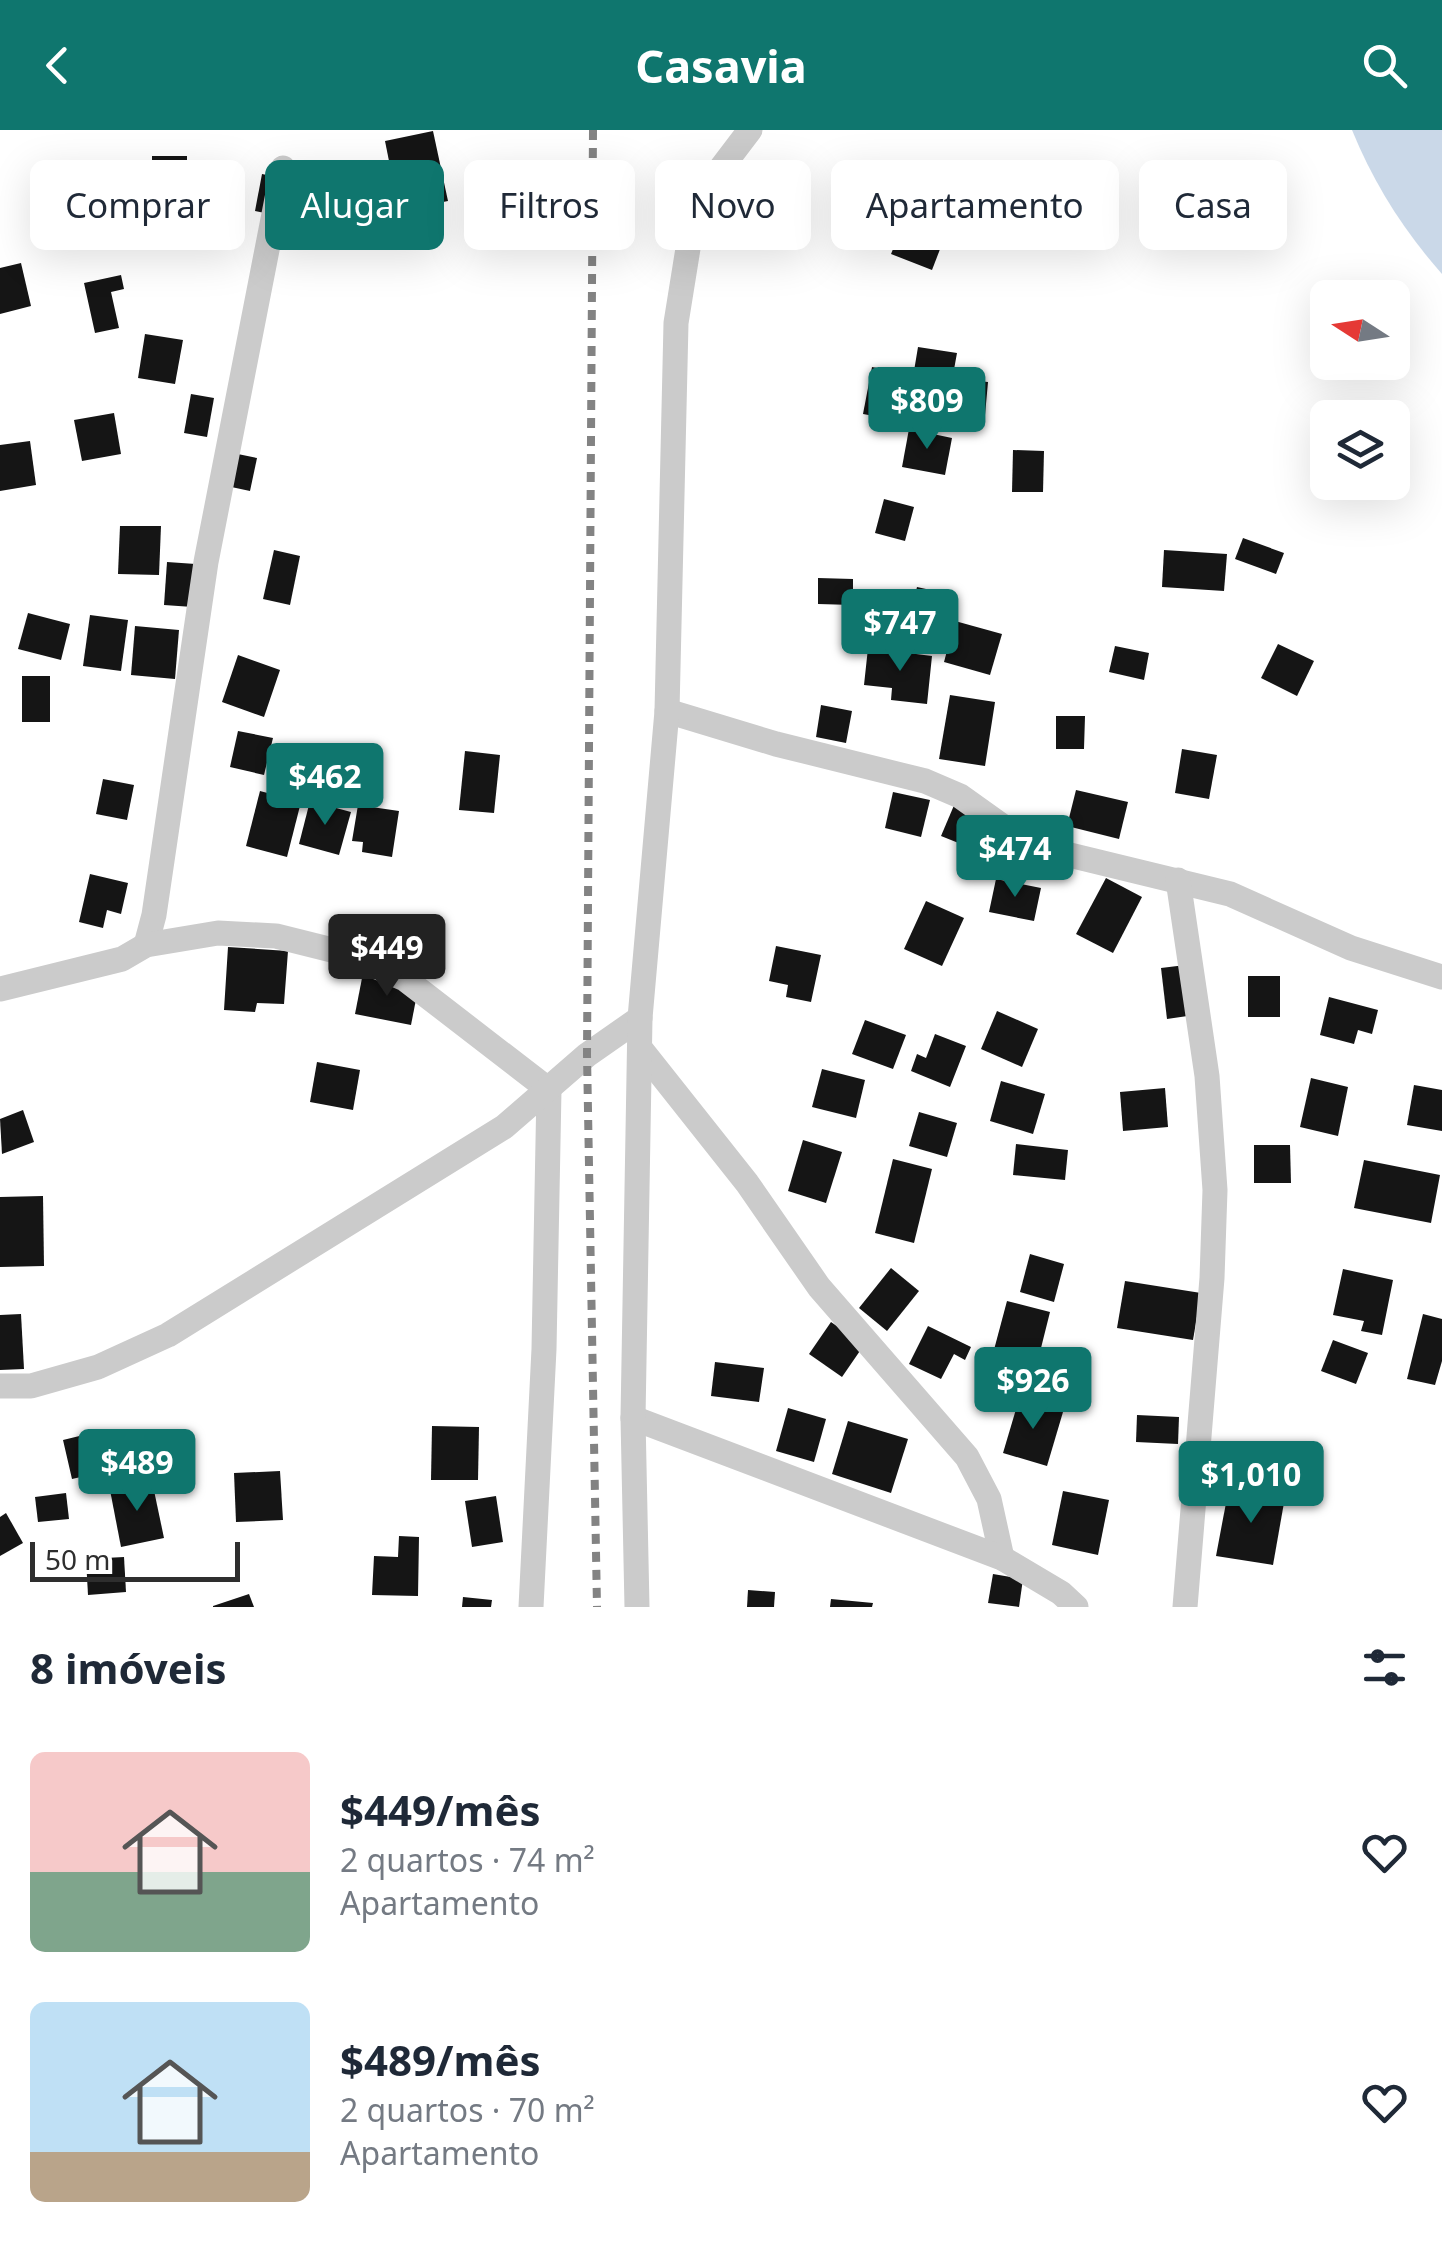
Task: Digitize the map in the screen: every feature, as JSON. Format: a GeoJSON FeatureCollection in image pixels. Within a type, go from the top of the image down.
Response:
{"type":"FeatureCollection","features":[{"type":"Feature","properties":{"kind":"street"},"geometry":{"type":"LineString","coordinates":[[637,1607],[634,1418],[640,1018],[667,711],[676,323],[690,236],[715,176],[750,130]]}},
{"type":"Feature","properties":{"kind":"street"},"geometry":{"type":"LineString","coordinates":[[146,945],[154,915],[206,562],[268,250]]}},
{"type":"Feature","properties":{"kind":"street"},"geometry":{"type":"LineString","coordinates":[[667,711],[776,744],[925,781],[960,796],[1019,838],[1045,849],[1230,894],[1351,948],[1442,977]]}},
{"type":"Feature","properties":{"kind":"street"},"geometry":{"type":"LineString","coordinates":[[1178,880],[1208,1076],[1214,1190],[1212,1278],[1186,1607]]}},
{"type":"Feature","properties":{"kind":"street"},"geometry":{"type":"LineString","coordinates":[[0,989],[122,959],[146,945],[218,933],[276,936],[344,953],[405,979],[549,1090]]}},
{"type":"Feature","properties":{"kind":"street"},"geometry":{"type":"LineString","coordinates":[[0,1386],[31,1386],[98,1367],[168,1335],[504,1127],[587,1055],[640,1018]]}},
{"type":"Feature","properties":{"kind":"street"},"geometry":{"type":"LineString","coordinates":[[640,1048],[747,1183],[819,1288],[967,1457],[989,1499],[1002,1558]]}},
{"type":"Feature","properties":{"kind":"street"},"geometry":{"type":"LineString","coordinates":[[531,1607],[544,1349],[549,1090]]}},
{"type":"Feature","properties":{"kind":"street"},"geometry":{"type":"LineString","coordinates":[[634,1418],[1002,1558],[1076,1607]]}},
{"type":"Feature","properties":{"kind":"water"},"geometry":{"type":"Polygon","coordinates":[[[1352,130],[1442,130],[1442,274],[1391,206],[1352,130]]]}},
{"type":"Feature","properties":{"kind":"building"},"geometry":{"type":"Polygon","coordinates":[[[433,131],[439,160],[389,160],[385,141],[433,131]]]}},
{"type":"Feature","properties":{"kind":"building"},"geometry":{"type":"Polygon","coordinates":[[[152,156],[187,156],[187,160],[152,160],[152,156]]]}},
{"type":"Feature","properties":{"kind":"building"},"geometry":{"type":"Polygon","coordinates":[[[262,174],[265,175],[265,213],[255,211],[262,174]]]}},
{"type":"Feature","properties":{"kind":"building"},"geometry":{"type":"Polygon","coordinates":[[[893,250],[940,250],[932,270],[891,254],[893,250]]]}},
{"type":"Feature","properties":{"kind":"building"},"geometry":{"type":"Polygon","coordinates":[[[21,263],[31,306],[0,314],[0,268],[21,263]]]}},
{"type":"Feature","properties":{"kind":"building"},"geometry":{"type":"Polygon","coordinates":[[[121,275],[124,289],[111,292],[119,328],[95,333],[84,283],[121,275]]]}},
{"type":"Feature","properties":{"kind":"building"},"geometry":{"type":"Polygon","coordinates":[[[145,334],[183,340],[175,384],[138,378],[145,334]]]}},
{"type":"Feature","properties":{"kind":"building"},"geometry":{"type":"Polygon","coordinates":[[[918,347],[957,353],[951,386],[933,383],[929,404],[909,401],[918,347]]]}},
{"type":"Feature","properties":{"kind":"building"},"geometry":{"type":"Polygon","coordinates":[[[872,367],[911,374],[902,421],[863,414],[872,367]]]}},
{"type":"Feature","properties":{"kind":"building"},"geometry":{"type":"Polygon","coordinates":[[[954,379],[988,382],[984,426],[950,424],[954,379]]]}},
{"type":"Feature","properties":{"kind":"building"},"geometry":{"type":"Polygon","coordinates":[[[191,394],[214,398],[207,437],[184,433],[191,394]]]}},
{"type":"Feature","properties":{"kind":"building"},"geometry":{"type":"Polygon","coordinates":[[[114,413],[121,454],[82,461],[74,420],[114,413]]]}},
{"type":"Feature","properties":{"kind":"building"},"geometry":{"type":"Polygon","coordinates":[[[909,429],[952,438],[945,475],[902,467],[909,429]]]}},
{"type":"Feature","properties":{"kind":"building"},"geometry":{"type":"Polygon","coordinates":[[[30,441],[36,485],[0,491],[0,445],[30,441]]]}},
{"type":"Feature","properties":{"kind":"building"},"geometry":{"type":"Polygon","coordinates":[[[1013,450],[1044,451],[1043,492],[1012,492],[1013,450]]]}},
{"type":"Feature","properties":{"kind":"building"},"geometry":{"type":"Polygon","coordinates":[[[228,452],[257,458],[250,491],[222,485],[228,452]]]}},
{"type":"Feature","properties":{"kind":"building"},"geometry":{"type":"Polygon","coordinates":[[[884,499],[914,507],[905,541],[875,533],[884,499]]]}},
{"type":"Feature","properties":{"kind":"building"},"geometry":{"type":"Polygon","coordinates":[[[120,526],[161,526],[159,575],[118,574],[120,526]]]}},
{"type":"Feature","properties":{"kind":"building"},"geometry":{"type":"Polygon","coordinates":[[[1243,538],[1284,553],[1276,574],[1235,559],[1243,538]]]}},
{"type":"Feature","properties":{"kind":"building"},"geometry":{"type":"Polygon","coordinates":[[[274,550],[300,556],[290,605],[263,599],[274,550]]]}},
{"type":"Feature","properties":{"kind":"building"},"geometry":{"type":"Polygon","coordinates":[[[1164,550],[1227,554],[1224,591],[1162,587],[1164,550]]]}},
{"type":"Feature","properties":{"kind":"building"},"geometry":{"type":"Polygon","coordinates":[[[167,562],[210,565],[207,608],[164,605],[167,562]]]}},
{"type":"Feature","properties":{"kind":"building"},"geometry":{"type":"Polygon","coordinates":[[[818,578],[853,579],[853,605],[818,604],[818,578]]]}},
{"type":"Feature","properties":{"kind":"building"},"geometry":{"type":"Polygon","coordinates":[[[917,587],[953,595],[944,631],[908,622],[917,587]]]}},
{"type":"Feature","properties":{"kind":"building"},"geometry":{"type":"Polygon","coordinates":[[[28,613],[70,624],[61,660],[18,649],[28,613]]]}},
{"type":"Feature","properties":{"kind":"building"},"geometry":{"type":"Polygon","coordinates":[[[90,615],[128,620],[121,671],[83,666],[90,615]]]}},
{"type":"Feature","properties":{"kind":"building"},"geometry":{"type":"Polygon","coordinates":[[[955,621],[1002,634],[990,675],[944,662],[955,621]]]}},
{"type":"Feature","properties":{"kind":"building"},"geometry":{"type":"Polygon","coordinates":[[[135,626],[179,630],[175,679],[131,675],[135,626]]]}},
{"type":"Feature","properties":{"kind":"building"},"geometry":{"type":"Polygon","coordinates":[[[1278,644],[1314,661],[1297,696],[1261,678],[1278,644]]]}},
{"type":"Feature","properties":{"kind":"building"},"geometry":{"type":"Polygon","coordinates":[[[1115,646],[1149,653],[1144,680],[1109,672],[1115,646]]]}},
{"type":"Feature","properties":{"kind":"building"},"geometry":{"type":"Polygon","coordinates":[[[868,648],[932,656],[927,704],[891,700],[892,688],[864,685],[868,648]]]}},
{"type":"Feature","properties":{"kind":"building"},"geometry":{"type":"Polygon","coordinates":[[[238,655],[280,670],[264,717],[222,702],[238,655]]]}},
{"type":"Feature","properties":{"kind":"building"},"geometry":{"type":"Polygon","coordinates":[[[22,676],[50,676],[50,722],[22,722],[22,676]]]}},
{"type":"Feature","properties":{"kind":"building"},"geometry":{"type":"Polygon","coordinates":[[[950,695],[995,702],[985,766],[939,759],[950,695]]]}},
{"type":"Feature","properties":{"kind":"building"},"geometry":{"type":"Polygon","coordinates":[[[821,705],[852,711],[846,743],[816,737],[821,705]]]}},
{"type":"Feature","properties":{"kind":"building"},"geometry":{"type":"Polygon","coordinates":[[[1056,716],[1085,716],[1084,749],[1056,749],[1056,716]]]}},
{"type":"Feature","properties":{"kind":"building"},"geometry":{"type":"Polygon","coordinates":[[[238,731],[273,738],[264,775],[230,767],[238,731]]]}},
{"type":"Feature","properties":{"kind":"building"},"geometry":{"type":"Polygon","coordinates":[[[1182,749],[1217,755],[1209,799],[1175,793],[1182,749]]]}},
{"type":"Feature","properties":{"kind":"building"},"geometry":{"type":"Polygon","coordinates":[[[465,751],[500,755],[494,813],[459,810],[465,751]]]}},
{"type":"Feature","properties":{"kind":"building"},"geometry":{"type":"Polygon","coordinates":[[[103,779],[134,785],[127,820],[96,814],[103,779]]]}},
{"type":"Feature","properties":{"kind":"building"},"geometry":{"type":"Polygon","coordinates":[[[1076,790],[1128,802],[1119,839],[1067,826],[1076,790]]]}},
{"type":"Feature","properties":{"kind":"building"},"geometry":{"type":"Polygon","coordinates":[[[260,791],[301,802],[287,857],[246,846],[260,791]]]}},
{"type":"Feature","properties":{"kind":"building"},"geometry":{"type":"Polygon","coordinates":[[[893,792],[930,800],[921,837],[885,828],[893,792]]]}},
{"type":"Feature","properties":{"kind":"building"},"geometry":{"type":"Polygon","coordinates":[[[310,801],[351,812],[339,855],[299,844],[310,801]]]}},
{"type":"Feature","properties":{"kind":"building"},"geometry":{"type":"Polygon","coordinates":[[[955,803],[984,815],[971,848],[941,836],[955,803]]]}},
{"type":"Feature","properties":{"kind":"building"},"geometry":{"type":"Polygon","coordinates":[[[358,805],[399,811],[392,857],[362,852],[363,842],[352,841],[358,805]]]}},
{"type":"Feature","properties":{"kind":"building"},"geometry":{"type":"Polygon","coordinates":[[[90,874],[128,883],[121,914],[107,910],[103,928],[79,922],[90,874]]]}},
{"type":"Feature","properties":{"kind":"building"},"geometry":{"type":"Polygon","coordinates":[[[1106,878],[1142,897],[1113,953],[1076,934],[1106,878]]]}},
{"type":"Feature","properties":{"kind":"building"},"geometry":{"type":"Polygon","coordinates":[[[996,879],[1041,888],[1034,921],[989,912],[996,879]]]}},
{"type":"Feature","properties":{"kind":"building"},"geometry":{"type":"Polygon","coordinates":[[[926,901],[964,918],[942,966],[904,949],[926,901]]]}},
{"type":"Feature","properties":{"kind":"building"},"geometry":{"type":"Polygon","coordinates":[[[776,946],[821,955],[811,1002],[786,997],[788,985],[769,981],[776,946]]]}},
{"type":"Feature","properties":{"kind":"building"},"geometry":{"type":"Polygon","coordinates":[[[228,947],[288,951],[284,1004],[257,1003],[255,1012],[224,1010],[228,947]]]}},
{"type":"Feature","properties":{"kind":"building"},"geometry":{"type":"Polygon","coordinates":[[[1202,963],[1208,1013],[1167,1019],[1161,968],[1202,963]]]}},
{"type":"Feature","properties":{"kind":"building"},"geometry":{"type":"Polygon","coordinates":[[[363,973],[419,984],[411,1025],[355,1014],[363,973]]]}},
{"type":"Feature","properties":{"kind":"building"},"geometry":{"type":"Polygon","coordinates":[[[1248,976],[1280,976],[1280,1017],[1248,1017],[1248,976]]]}},
{"type":"Feature","properties":{"kind":"building"},"geometry":{"type":"Polygon","coordinates":[[[1329,997],[1378,1010],[1372,1034],[1358,1030],[1354,1044],[1320,1035],[1329,997]]]}},
{"type":"Feature","properties":{"kind":"building"},"geometry":{"type":"Polygon","coordinates":[[[997,1011],[1038,1029],[1022,1067],[981,1049],[997,1011]]]}},
{"type":"Feature","properties":{"kind":"building"},"geometry":{"type":"Polygon","coordinates":[[[865,1020],[906,1035],[893,1069],[852,1054],[865,1020]]]}},
{"type":"Feature","properties":{"kind":"building"},"geometry":{"type":"Polygon","coordinates":[[[935,1034],[966,1046],[950,1087],[911,1071],[917,1054],[926,1058],[935,1034]]]}},
{"type":"Feature","properties":{"kind":"building"},"geometry":{"type":"Polygon","coordinates":[[[317,1062],[360,1070],[353,1110],[310,1102],[317,1062]]]}},
{"type":"Feature","properties":{"kind":"building"},"geometry":{"type":"Polygon","coordinates":[[[822,1069],[865,1080],[856,1118],[812,1107],[822,1069]]]}},
{"type":"Feature","properties":{"kind":"building"},"geometry":{"type":"Polygon","coordinates":[[[1311,1078],[1348,1087],[1338,1136],[1300,1127],[1311,1078]]]}},
{"type":"Feature","properties":{"kind":"building"},"geometry":{"type":"Polygon","coordinates":[[[1001,1081],[1045,1094],[1033,1134],[990,1121],[1001,1081]]]}},
{"type":"Feature","properties":{"kind":"building"},"geometry":{"type":"Polygon","coordinates":[[[1414,1085],[1442,1090],[1442,1131],[1407,1125],[1414,1085]]]}},
{"type":"Feature","properties":{"kind":"building"},"geometry":{"type":"Polygon","coordinates":[[[1165,1088],[1168,1127],[1123,1131],[1120,1092],[1165,1088]]]}},
{"type":"Feature","properties":{"kind":"building"},"geometry":{"type":"Polygon","coordinates":[[[23,1110],[34,1142],[2,1154],[0,1119],[23,1110]]]}},
{"type":"Feature","properties":{"kind":"building"},"geometry":{"type":"Polygon","coordinates":[[[919,1112],[957,1123],[947,1157],[909,1146],[919,1112]]]}},
{"type":"Feature","properties":{"kind":"building"},"geometry":{"type":"Polygon","coordinates":[[[803,1140],[842,1152],[826,1203],[788,1191],[803,1140]]]}},
{"type":"Feature","properties":{"kind":"building"},"geometry":{"type":"Polygon","coordinates":[[[1016,1144],[1068,1150],[1065,1180],[1013,1175],[1016,1144]]]}},
{"type":"Feature","properties":{"kind":"building"},"geometry":{"type":"Polygon","coordinates":[[[1254,1145],[1290,1145],[1291,1183],[1254,1183],[1254,1145]]]}},
{"type":"Feature","properties":{"kind":"building"},"geometry":{"type":"Polygon","coordinates":[[[893,1159],[932,1169],[914,1243],[875,1233],[893,1159]]]}},
{"type":"Feature","properties":{"kind":"building"},"geometry":{"type":"Polygon","coordinates":[[[1364,1160],[1440,1175],[1431,1223],[1354,1208],[1364,1160]]]}},
{"type":"Feature","properties":{"kind":"building"},"geometry":{"type":"Polygon","coordinates":[[[43,1196],[44,1266],[0,1267],[0,1197],[43,1196]]]}},
{"type":"Feature","properties":{"kind":"building"},"geometry":{"type":"Polygon","coordinates":[[[1030,1254],[1064,1264],[1054,1302],[1020,1292],[1030,1254]]]}},
{"type":"Feature","properties":{"kind":"building"},"geometry":{"type":"Polygon","coordinates":[[[891,1268],[919,1291],[887,1331],[859,1308],[891,1268]]]}},
{"type":"Feature","properties":{"kind":"building"},"geometry":{"type":"Polygon","coordinates":[[[1343,1269],[1393,1280],[1382,1335],[1361,1331],[1364,1321],[1333,1315],[1343,1269]]]}},
{"type":"Feature","properties":{"kind":"building"},"geometry":{"type":"Polygon","coordinates":[[[1125,1281],[1201,1293],[1193,1340],[1117,1328],[1125,1281]]]}},
{"type":"Feature","properties":{"kind":"building"},"geometry":{"type":"Polygon","coordinates":[[[1007,1301],[1050,1312],[1035,1372],[991,1361],[1007,1301]]]}},
{"type":"Feature","properties":{"kind":"building"},"geometry":{"type":"Polygon","coordinates":[[[21,1314],[24,1369],[0,1370],[0,1315],[21,1314]]]}},
{"type":"Feature","properties":{"kind":"building"},"geometry":{"type":"Polygon","coordinates":[[[1423,1314],[1442,1319],[1442,1361],[1435,1385],[1407,1379],[1423,1314]]]}},
{"type":"Feature","properties":{"kind":"building"},"geometry":{"type":"Polygon","coordinates":[[[831,1322],[864,1345],[842,1377],[809,1354],[831,1322]]]}},
{"type":"Feature","properties":{"kind":"building"},"geometry":{"type":"Polygon","coordinates":[[[928,1326],[971,1347],[965,1360],[954,1354],[941,1379],[909,1364],[928,1326]]]}},
{"type":"Feature","properties":{"kind":"building"},"geometry":{"type":"Polygon","coordinates":[[[1333,1340],[1368,1353],[1356,1384],[1321,1371],[1333,1340]]]}},
{"type":"Feature","properties":{"kind":"building"},"geometry":{"type":"Polygon","coordinates":[[[715,1362],[764,1368],[759,1402],[711,1396],[715,1362]]]}},
{"type":"Feature","properties":{"kind":"building"},"geometry":{"type":"Polygon","coordinates":[[[1019,1399],[1063,1412],[1047,1466],[1003,1453],[1019,1399]]]}},
{"type":"Feature","properties":{"kind":"building"},"geometry":{"type":"Polygon","coordinates":[[[788,1408],[826,1419],[814,1462],[776,1451],[788,1408]]]}},
{"type":"Feature","properties":{"kind":"building"},"geometry":{"type":"Polygon","coordinates":[[[1137,1415],[1179,1417],[1178,1444],[1136,1442],[1137,1415]]]}},
{"type":"Feature","properties":{"kind":"building"},"geometry":{"type":"Polygon","coordinates":[[[848,1421],[908,1439],[891,1493],[832,1474],[848,1421]]]}},
{"type":"Feature","properties":{"kind":"building"},"geometry":{"type":"Polygon","coordinates":[[[432,1426],[479,1427],[478,1480],[431,1480],[432,1426]]]}},
{"type":"Feature","properties":{"kind":"building"},"geometry":{"type":"Polygon","coordinates":[[[100,1431],[110,1477],[96,1481],[94,1474],[72,1479],[63,1440],[100,1431]]]}},
{"type":"Feature","properties":{"kind":"building"},"geometry":{"type":"Polygon","coordinates":[[[280,1471],[283,1520],[236,1522],[234,1473],[280,1471]]]}},
{"type":"Feature","properties":{"kind":"building"},"geometry":{"type":"Polygon","coordinates":[[[152,1481],[164,1538],[121,1547],[110,1490],[152,1481]]]}},
{"type":"Feature","properties":{"kind":"building"},"geometry":{"type":"Polygon","coordinates":[[[1229,1487],[1285,1497],[1273,1565],[1216,1556],[1229,1487]]]}},
{"type":"Feature","properties":{"kind":"building"},"geometry":{"type":"Polygon","coordinates":[[[1063,1491],[1109,1500],[1098,1555],[1052,1545],[1063,1491]]]}},
{"type":"Feature","properties":{"kind":"building"},"geometry":{"type":"Polygon","coordinates":[[[66,1493],[69,1519],[38,1522],[35,1497],[66,1493]]]}},
{"type":"Feature","properties":{"kind":"building"},"geometry":{"type":"Polygon","coordinates":[[[496,1496],[503,1542],[472,1547],[465,1501],[496,1496]]]}},
{"type":"Feature","properties":{"kind":"building"},"geometry":{"type":"Polygon","coordinates":[[[6,1513],[23,1543],[0,1556],[0,1517],[6,1513]]]}},
{"type":"Feature","properties":{"kind":"building"},"geometry":{"type":"Polygon","coordinates":[[[399,1536],[419,1537],[418,1596],[372,1595],[374,1556],[398,1557],[399,1536]]]}},
{"type":"Feature","properties":{"kind":"building"},"geometry":{"type":"Polygon","coordinates":[[[124,1557],[126,1592],[88,1595],[86,1559],[124,1557]]]}},
{"type":"Feature","properties":{"kind":"building"},"geometry":{"type":"Polygon","coordinates":[[[993,1574],[1023,1579],[1019,1607],[988,1603],[993,1574]]]}},
{"type":"Feature","properties":{"kind":"building"},"geometry":{"type":"Polygon","coordinates":[[[748,1590],[775,1592],[774,1607],[747,1607],[748,1590]]]}},
{"type":"Feature","properties":{"kind":"building"},"geometry":{"type":"Polygon","coordinates":[[[249,1594],[254,1607],[213,1607],[213,1606],[249,1594]]]}},
{"type":"Feature","properties":{"kind":"building"},"geometry":{"type":"Polygon","coordinates":[[[463,1597],[492,1600],[491,1607],[462,1607],[463,1597]]]}},
{"type":"Feature","properties":{"kind":"building"},"geometry":{"type":"Polygon","coordinates":[[[831,1599],[873,1603],[872,1607],[830,1607],[831,1599]]]}},
{"type":"Feature","properties":{"kind":"railway"},"geometry":{"type":"LineString","coordinates":[[593,130],[587,1055],[597,1607]]}}]}
